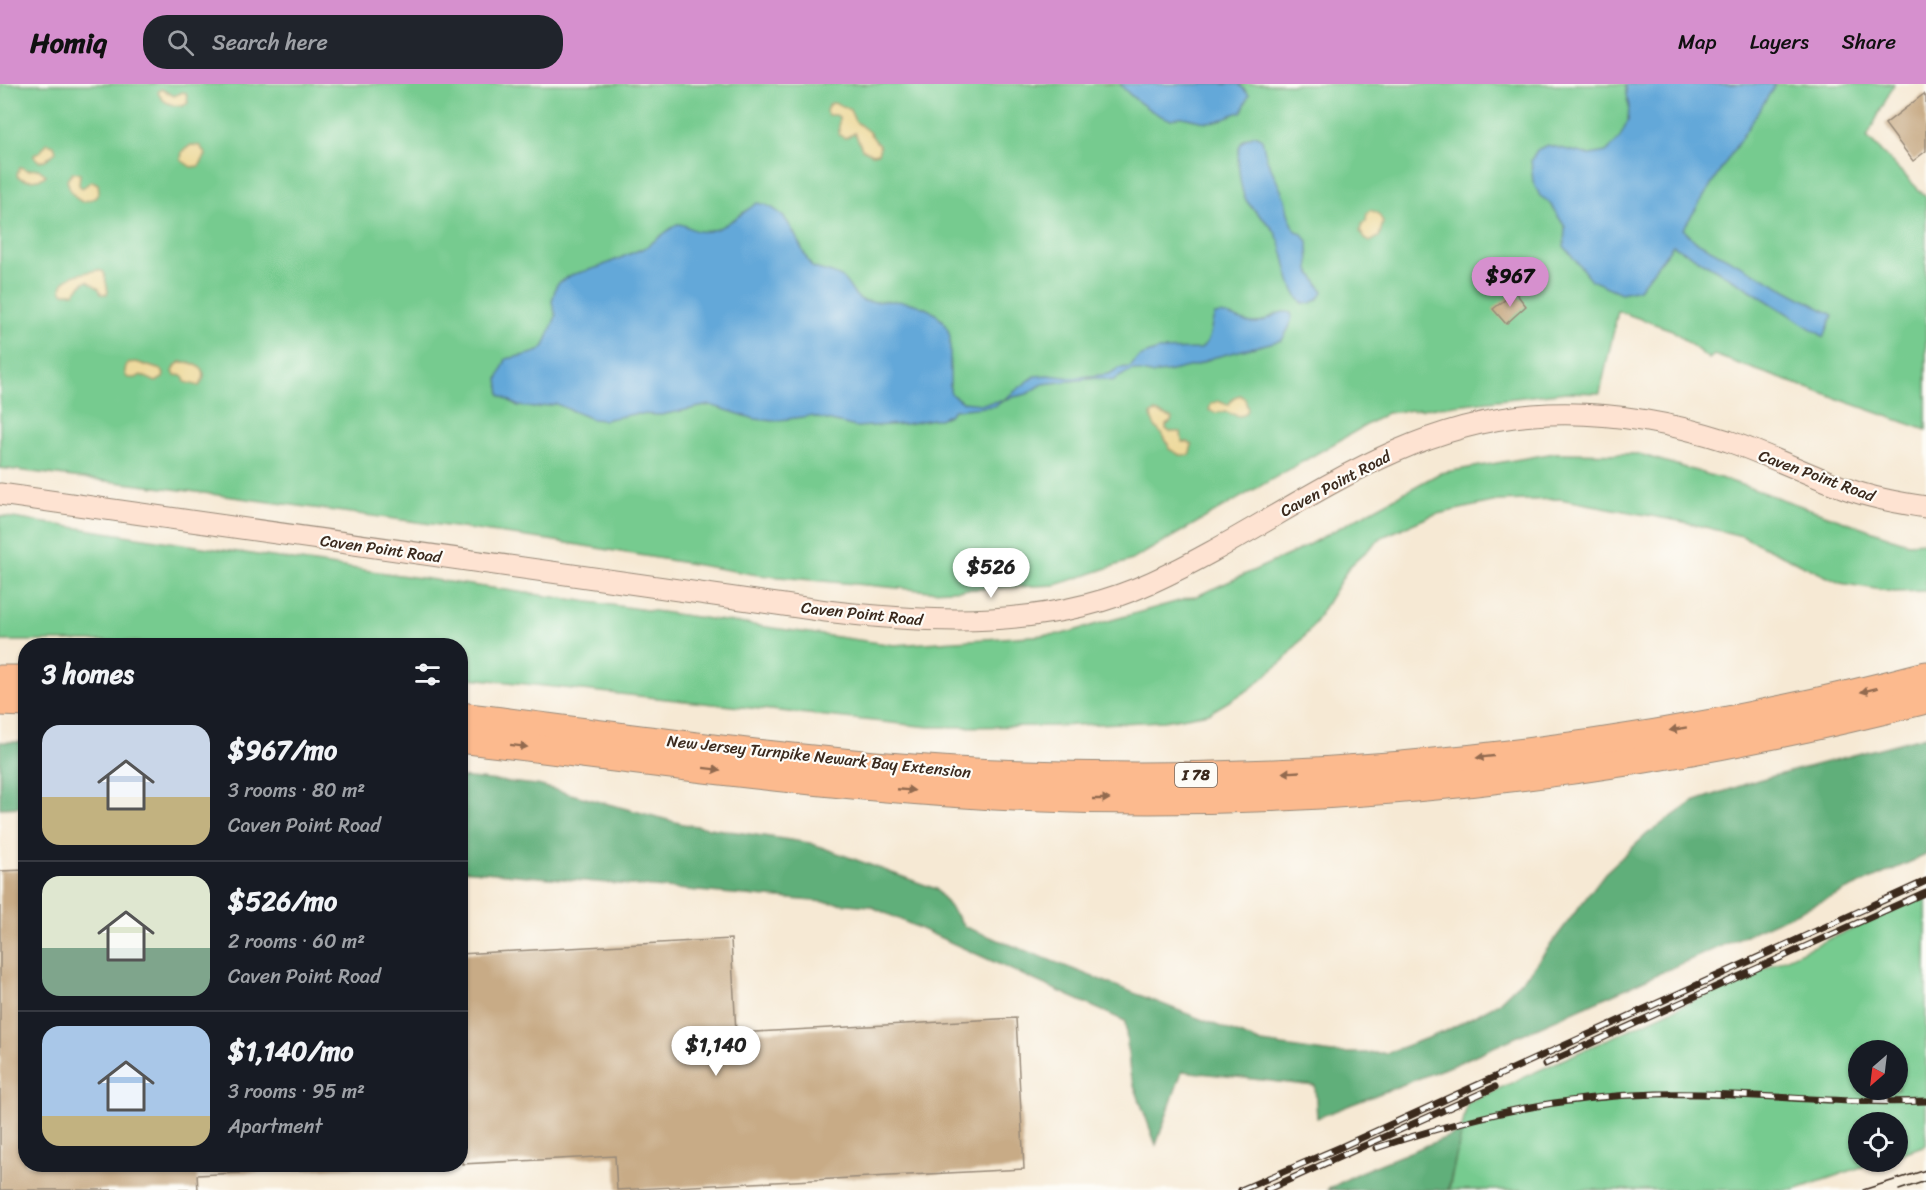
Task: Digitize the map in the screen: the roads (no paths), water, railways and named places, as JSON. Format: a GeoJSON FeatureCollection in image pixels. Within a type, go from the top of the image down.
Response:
{"type":"FeatureCollection","features":[{"type":"Feature","properties":{"kind":"highway","name":"New Jersey Turnpike Newark Bay Extension"},"geometry":{"type":"LineString","coordinates":[[468,717],[904,767],[1037,774],[1217,775],[1390,766],[1578,745],[1739,718],[1843,696],[1926,675]]}},
{"type":"Feature","properties":{"kind":"highway"},"geometry":{"type":"LineString","coordinates":[[0,679],[18,679]]}},
{"type":"Feature","properties":{"kind":"highway","name":"New Jersey Turnpike Newark Bay Extension"},"geometry":{"type":"LineString","coordinates":[[468,740],[914,791],[1055,798],[1235,798],[1395,789],[1574,769],[1731,744],[1926,700]]}},
{"type":"Feature","properties":{"kind":"highway"},"geometry":{"type":"LineString","coordinates":[[0,702],[18,703]]}},
{"type":"Feature","properties":{"kind":"street","name":"Caven Point Road"},"geometry":{"type":"LineString","coordinates":[[0,494],[826,611],[898,619],[968,620],[1037,616],[1093,603],[1149,584],[1197,560],[1352,470],[1409,445],[1467,426],[1532,415],[1592,414],[1664,423],[1729,442],[1849,490],[1893,502],[1926,507]]}},
{"type":"Feature","properties":{"kind":"water"},"geometry":{"type":"Polygon","coordinates":[[[1120,84],[1239,84],[1249,95],[1242,112],[1220,120],[1212,122],[1181,117],[1170,119],[1143,105],[1120,84]]]}},
{"type":"Feature","properties":{"kind":"water"},"geometry":{"type":"Polygon","coordinates":[[[1626,84],[1776,84],[1683,229],[1695,241],[1833,315],[1824,337],[1744,286],[1673,245],[1639,289],[1621,293],[1591,280],[1564,246],[1565,227],[1549,202],[1540,196],[1533,182],[1531,160],[1537,150],[1547,145],[1590,155],[1606,152],[1619,139],[1628,121],[1629,106],[1626,84]]]}},
{"type":"Feature","properties":{"kind":"water"},"geometry":{"type":"Polygon","coordinates":[[[1255,135],[1262,139],[1266,157],[1285,199],[1295,230],[1308,241],[1309,270],[1323,291],[1320,297],[1312,303],[1302,303],[1296,296],[1276,234],[1249,205],[1244,195],[1239,173],[1239,150],[1243,141],[1255,135]]]}},
{"type":"Feature","properties":{"kind":"water"},"geometry":{"type":"Polygon","coordinates":[[[757,203],[778,211],[785,219],[812,267],[845,280],[863,301],[907,302],[926,308],[941,319],[950,337],[950,391],[963,402],[982,404],[1003,400],[1035,376],[1072,378],[1109,374],[1119,368],[1130,367],[1139,357],[1158,350],[1200,349],[1208,340],[1215,315],[1225,315],[1251,323],[1265,320],[1282,312],[1291,313],[1292,317],[1282,340],[1212,358],[1197,365],[1150,374],[1132,370],[1112,381],[1097,378],[1043,384],[1027,394],[1009,398],[994,406],[954,410],[939,419],[906,424],[856,427],[810,416],[773,421],[755,419],[710,405],[661,415],[634,414],[603,420],[592,419],[556,404],[535,408],[518,406],[500,395],[498,379],[506,359],[539,351],[544,346],[556,316],[552,302],[556,286],[560,282],[571,275],[599,267],[646,247],[677,224],[698,231],[714,230],[757,203]]]}},
{"type":"Feature","properties":{"kind":"tram line"},"geometry":{"type":"LineString","coordinates":[[1863,1190],[1926,1170]]}},
{"type":"Feature","properties":{"kind":"tram line"},"geometry":{"type":"LineString","coordinates":[[1899,1190],[1926,1181]]}},
{"type":"Feature","properties":{"kind":"railway"},"geometry":{"type":"LineString","coordinates":[[1241,1190],[1341,1147],[1926,881]]}},
{"type":"Feature","properties":{"kind":"railway"},"geometry":{"type":"LineString","coordinates":[[1545,1064],[1926,892]]}},
{"type":"Feature","properties":{"kind":"railway"},"geometry":{"type":"LineString","coordinates":[[1266,1190],[1495,1087]]}},
{"type":"Feature","properties":{"kind":"railway"},"geometry":{"type":"LineString","coordinates":[[1376,1148],[1480,1118],[1584,1099],[1657,1094],[1724,1094],[1859,1101],[1926,1101]]}}]}
